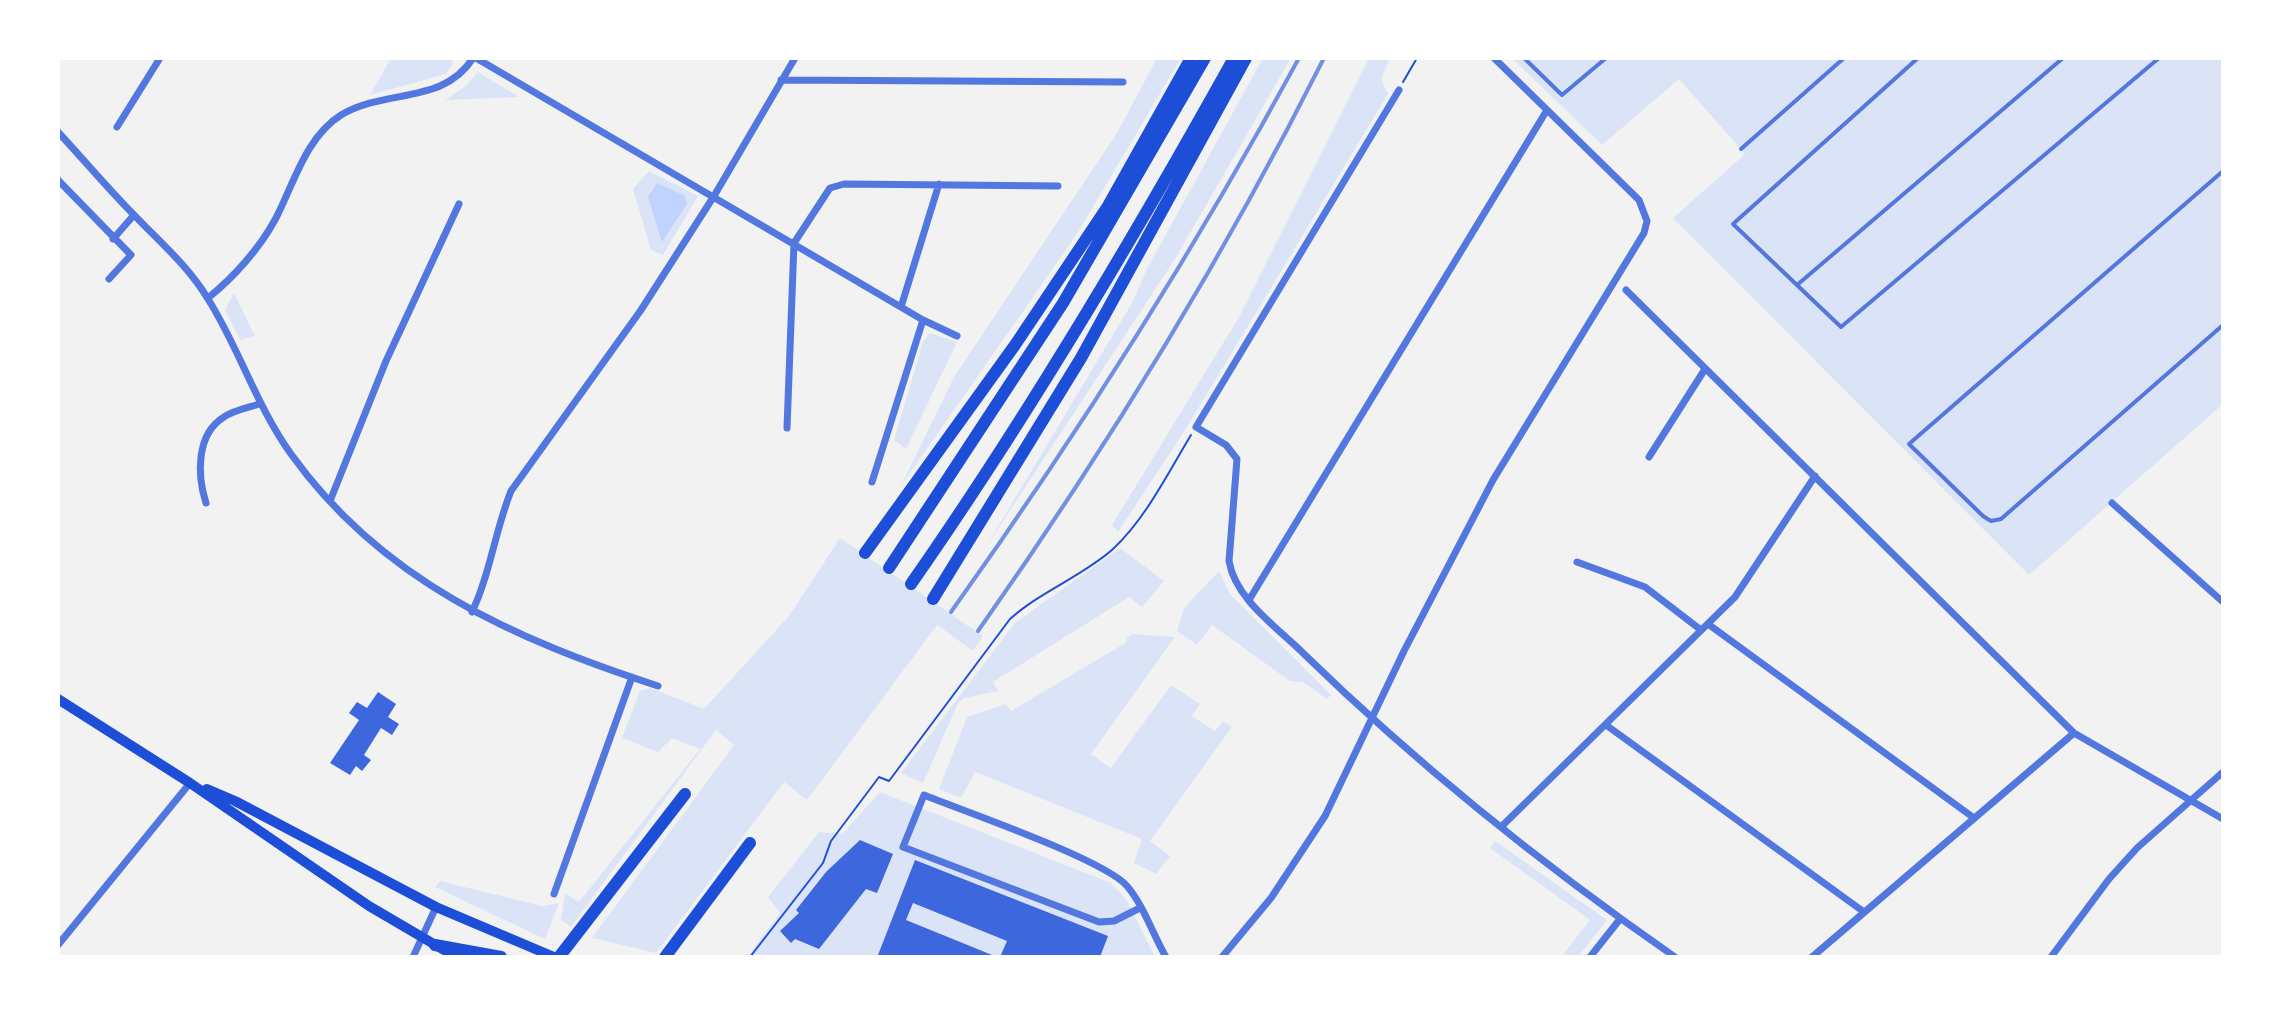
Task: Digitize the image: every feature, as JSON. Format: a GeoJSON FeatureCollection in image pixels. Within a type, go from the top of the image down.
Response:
{"type":"FeatureCollection","features":[{"type":"Feature","properties":{"kind":"highway"},"geometry":{"type":"LineString","coordinates":[[865,553],[1015,345],[1108,206],[1191,58]]}},
{"type":"Feature","properties":{"kind":"highway"},"geometry":{"type":"LineString","coordinates":[[889,568],[1063,303],[1205,58]]}},
{"type":"Feature","properties":{"kind":"highway"},"geometry":{"type":"LineString","coordinates":[[911,584],[980,485],[1130,244],[1234,58]]}},
{"type":"Feature","properties":{"kind":"highway"},"geometry":{"type":"LineString","coordinates":[[933,599],[1081,358],[1246,58]]}},
{"type":"Feature","properties":{"kind":"highway"},"geometry":{"type":"LineString","coordinates":[[556,957],[685,794]]}},
{"type":"Feature","properties":{"kind":"highway"},"geometry":{"type":"LineString","coordinates":[[667,955],[750,843]]}},
{"type":"Feature","properties":{"kind":"highway"},"geometry":{"type":"LineString","coordinates":[[435,945],[501,957]]}},
{"type":"Feature","properties":{"kind":"main road"},"geometry":{"type":"LineString","coordinates":[[58,699],[190,783],[369,906],[456,957]]}},
{"type":"Feature","properties":{"kind":"main road"},"geometry":{"type":"LineString","coordinates":[[190,783],[235,801],[436,907],[556,957]]}},
{"type":"Feature","properties":{"kind":"street"},"geometry":{"type":"LineString","coordinates":[[117,127],[160,58]]}},
{"type":"Feature","properties":{"kind":"street"},"geometry":{"type":"LineString","coordinates":[[208,298],[232,276],[274,222],[306,155],[321,133],[341,116],[369,103],[451,84],[474,58],[923,320],[957,336]]}},
{"type":"Feature","properties":{"kind":"street"},"geometry":{"type":"LineString","coordinates":[[472,612],[481,592],[497,525],[511,491],[641,310],[714,196],[795,58]]}},
{"type":"Feature","properties":{"kind":"street"},"geometry":{"type":"LineString","coordinates":[[1222,957],[1271,898],[1325,816],[1493,480],[1644,233],[1647,221],[1639,200],[1494,58]]}},
{"type":"Feature","properties":{"kind":"street"},"geometry":{"type":"LineString","coordinates":[[781,80],[1123,82]]}},
{"type":"Feature","properties":{"kind":"street"},"geometry":{"type":"LineString","coordinates":[[1399,90],[1196,427],[1226,445],[1237,459],[1229,561],[1237,586],[1249,600],[1371,719],[1501,827],[1620,919],[1675,957]]}},
{"type":"Feature","properties":{"kind":"street"},"geometry":{"type":"LineString","coordinates":[[1249,600],[1547,110]]}},
{"type":"Feature","properties":{"kind":"street"},"geometry":{"type":"LineString","coordinates":[[58,132],[175,255],[208,298],[259,404],[291,454],[330,501],[409,571],[472,612],[551,650],[658,686]]}},
{"type":"Feature","properties":{"kind":"street"},"geometry":{"type":"LineString","coordinates":[[58,180],[131,255],[109,279]]}},
{"type":"Feature","properties":{"kind":"street"},"geometry":{"type":"LineString","coordinates":[[787,428],[794,243],[830,188],[844,184],[1058,186]]}},
{"type":"Feature","properties":{"kind":"street"},"geometry":{"type":"LineString","coordinates":[[901,307],[939,184]]}},
{"type":"Feature","properties":{"kind":"street"},"geometry":{"type":"LineString","coordinates":[[330,501],[386,361],[459,204]]}},
{"type":"Feature","properties":{"kind":"street"},"geometry":{"type":"LineString","coordinates":[[113,239],[134,215]]}},
{"type":"Feature","properties":{"kind":"street"},"geometry":{"type":"LineString","coordinates":[[1626,290],[2074,733],[2223,819]]}},
{"type":"Feature","properties":{"kind":"street"},"geometry":{"type":"LineString","coordinates":[[872,482],[923,320]]}},
{"type":"Feature","properties":{"kind":"street"},"geometry":{"type":"LineString","coordinates":[[1649,457],[1705,369]]}},
{"type":"Feature","properties":{"kind":"street"},"geometry":{"type":"LineString","coordinates":[[206,503],[200,466],[207,435],[225,416],[259,404]]}},
{"type":"Feature","properties":{"kind":"street"},"geometry":{"type":"LineString","coordinates":[[1501,827],[1749,581],[1815,476]]}},
{"type":"Feature","properties":{"kind":"street"},"geometry":{"type":"LineString","coordinates":[[2112,503],[2223,602]]}},
{"type":"Feature","properties":{"kind":"street"},"geometry":{"type":"LineString","coordinates":[[1577,562],[1645,587],[1974,818]]}},
{"type":"Feature","properties":{"kind":"street"},"geometry":{"type":"LineString","coordinates":[[554,894],[632,677]]}},
{"type":"Feature","properties":{"kind":"street"},"geometry":{"type":"LineString","coordinates":[[1606,725],[1864,912]]}},
{"type":"Feature","properties":{"kind":"street"},"geometry":{"type":"LineString","coordinates":[[1812,957],[2074,733]]}},
{"type":"Feature","properties":{"kind":"street"},"geometry":{"type":"LineString","coordinates":[[2051,957],[2109,879],[2137,848],[2223,772]]}},
{"type":"Feature","properties":{"kind":"street"},"geometry":{"type":"LineString","coordinates":[[58,945],[190,783]]}},
{"type":"Feature","properties":{"kind":"street"},"geometry":{"type":"LineString","coordinates":[[1140,908],[1114,921],[1099,922],[903,847],[924,795],[1102,868],[1126,885],[1140,908],[1166,957]]}},
{"type":"Feature","properties":{"kind":"street"},"geometry":{"type":"LineString","coordinates":[[413,957],[436,907]]}},
{"type":"Feature","properties":{"kind":"street"},"geometry":{"type":"LineString","coordinates":[[1590,957],[1620,919]]}},
{"type":"Feature","properties":{"kind":"lane"},"geometry":{"type":"LineString","coordinates":[[1524,58],[1562,95],[1606,58]]}},
{"type":"Feature","properties":{"kind":"lane"},"geometry":{"type":"LineString","coordinates":[[1741,149],[1844,58]]}},
{"type":"Feature","properties":{"kind":"lane"},"geometry":{"type":"LineString","coordinates":[[1918,58],[1733,224],[1841,327],[2159,58]]}},
{"type":"Feature","properties":{"kind":"lane"},"geometry":{"type":"LineString","coordinates":[[1797,285],[2063,58]]}},
{"type":"Feature","properties":{"kind":"lane"},"geometry":{"type":"LineString","coordinates":[[2223,171],[1909,444],[1983,516],[1991,521],[2001,519],[2223,325]]}},
{"type":"Feature","properties":{"kind":"path"},"geometry":{"type":"LineString","coordinates":[[1399,90],[1417,58]]}},
{"type":"Feature","properties":{"kind":"path"},"geometry":{"type":"LineString","coordinates":[[750,957],[823,863],[831,841],[879,777],[889,781],[1010,619],[1029,602],[1112,550],[1139,519],[1196,427]]}},
{"type":"Feature","properties":{"kind":"shaded area"},"geometry":{"type":"Polygon","coordinates":[[[391,58],[452,58],[453,64],[446,74],[370,95],[391,58]]]}},
{"type":"Feature","properties":{"kind":"shaded area"},"geometry":{"type":"Polygon","coordinates":[[[1157,58],[1181,58],[1077,234],[901,486],[954,377],[1117,133],[1157,58]]]}},
{"type":"Feature","properties":{"kind":"shaded area"},"geometry":{"type":"Polygon","coordinates":[[[1263,58],[1291,58],[1175,259],[984,550],[1132,303],[1148,267],[1263,58]]]}},
{"type":"Feature","properties":{"kind":"shaded area"},"geometry":{"type":"Polygon","coordinates":[[[1369,58],[1390,58],[1381,79],[1388,94],[1187,427],[1118,532],[1112,525],[1239,317],[1369,58]]]}},
{"type":"Feature","properties":{"kind":"shaded area"},"geometry":{"type":"Polygon","coordinates":[[[1512,58],[2223,58],[2223,404],[2029,575],[1673,218],[1745,154],[1679,79],[1602,145],[1512,58]]]}},
{"type":"Feature","properties":{"kind":"shaded area"},"geometry":{"type":"Polygon","coordinates":[[[478,72],[519,97],[445,100],[466,86],[478,72]]]}},
{"type":"Feature","properties":{"kind":"shaded area"},"geometry":{"type":"Polygon","coordinates":[[[649,171],[698,196],[663,255],[651,250],[633,189],[649,171]]]}},
{"type":"Feature","properties":{"kind":"shaded area"},"geometry":{"type":"Polygon","coordinates":[[[234,293],[255,336],[240,340],[225,310],[234,293]]]}},
{"type":"Feature","properties":{"kind":"shaded area"},"geometry":{"type":"Polygon","coordinates":[[[930,333],[957,342],[906,449],[894,440],[923,342],[930,333]]]}},
{"type":"Feature","properties":{"kind":"shaded area"},"geometry":{"type":"Polygon","coordinates":[[[840,538],[983,636],[973,651],[937,625],[807,800],[784,782],[656,953],[592,938],[734,745],[716,730],[571,927],[561,920],[565,893],[579,902],[700,749],[672,738],[658,752],[622,738],[640,691],[651,688],[704,709],[789,616],[840,538]]]}},
{"type":"Feature","properties":{"kind":"shaded area"},"geometry":{"type":"Polygon","coordinates":[[[1120,548],[1164,581],[1142,607],[1129,597],[993,682],[998,691],[964,698],[958,703],[923,783],[901,773],[1015,623],[1120,548]]]}},
{"type":"Feature","properties":{"kind":"shaded area"},"geometry":{"type":"Polygon","coordinates":[[[1219,571],[1230,594],[1331,695],[1327,699],[1303,682],[1290,681],[1212,625],[1197,645],[1177,631],[1184,608],[1219,571]]]}},
{"type":"Feature","properties":{"kind":"shaded area"},"geometry":{"type":"Polygon","coordinates":[[[1132,634],[1175,637],[1091,754],[1111,768],[1171,685],[1200,704],[1192,716],[1215,731],[1223,721],[1232,727],[1150,841],[1170,856],[1156,874],[1134,863],[1142,839],[975,772],[961,798],[939,789],[967,717],[1006,704],[1011,711],[1127,642],[1126,638],[1132,634]]]}},
{"type":"Feature","properties":{"kind":"shaded area"},"geometry":{"type":"Polygon","coordinates":[[[880,792],[1111,883],[1126,899],[1155,957],[747,957],[780,913],[768,897],[819,832],[842,834],[880,792]]]}},
{"type":"Feature","properties":{"kind":"shaded area"},"geometry":{"type":"Polygon","coordinates":[[[1495,841],[1607,920],[1578,957],[1561,957],[1590,920],[1490,848],[1495,841]]]}},
{"type":"Feature","properties":{"kind":"shaded area"},"geometry":{"type":"Polygon","coordinates":[[[440,881],[542,906],[559,903],[545,939],[435,887],[440,881]]]}},
{"type":"Feature","properties":{"kind":"water"},"geometry":{"type":"Polygon","coordinates":[[[657,183],[685,196],[687,204],[662,242],[648,197],[657,183]]]}},
{"type":"Feature","properties":{"kind":"building"},"geometry":{"type":"Polygon","coordinates":[[[378,692],[396,704],[388,717],[399,724],[392,735],[381,728],[364,755],[371,760],[362,771],[356,766],[350,775],[330,763],[359,720],[349,713],[357,702],[367,708],[378,692]]]}},
{"type":"Feature","properties":{"kind":"building"},"geometry":{"type":"Polygon","coordinates":[[[860,840],[893,854],[877,893],[866,889],[819,949],[795,939],[791,943],[780,931],[799,913],[796,910],[826,872],[860,840]]]}},
{"type":"Feature","properties":{"kind":"building"},"geometry":{"type":"Polygon","coordinates":[[[915,860],[1108,936],[1100,957],[1000,957],[1007,941],[913,903],[906,920],[997,957],[878,955],[915,860]]]}},
{"type":"Feature","properties":{"kind":"railway"},"geometry":{"type":"LineString","coordinates":[[951,612],[1134,340],[1219,201],[1299,58]]}},
{"type":"Feature","properties":{"kind":"railway"},"geometry":{"type":"LineString","coordinates":[[978,631],[1072,493],[1162,351],[1245,207],[1324,58]]}}]}
